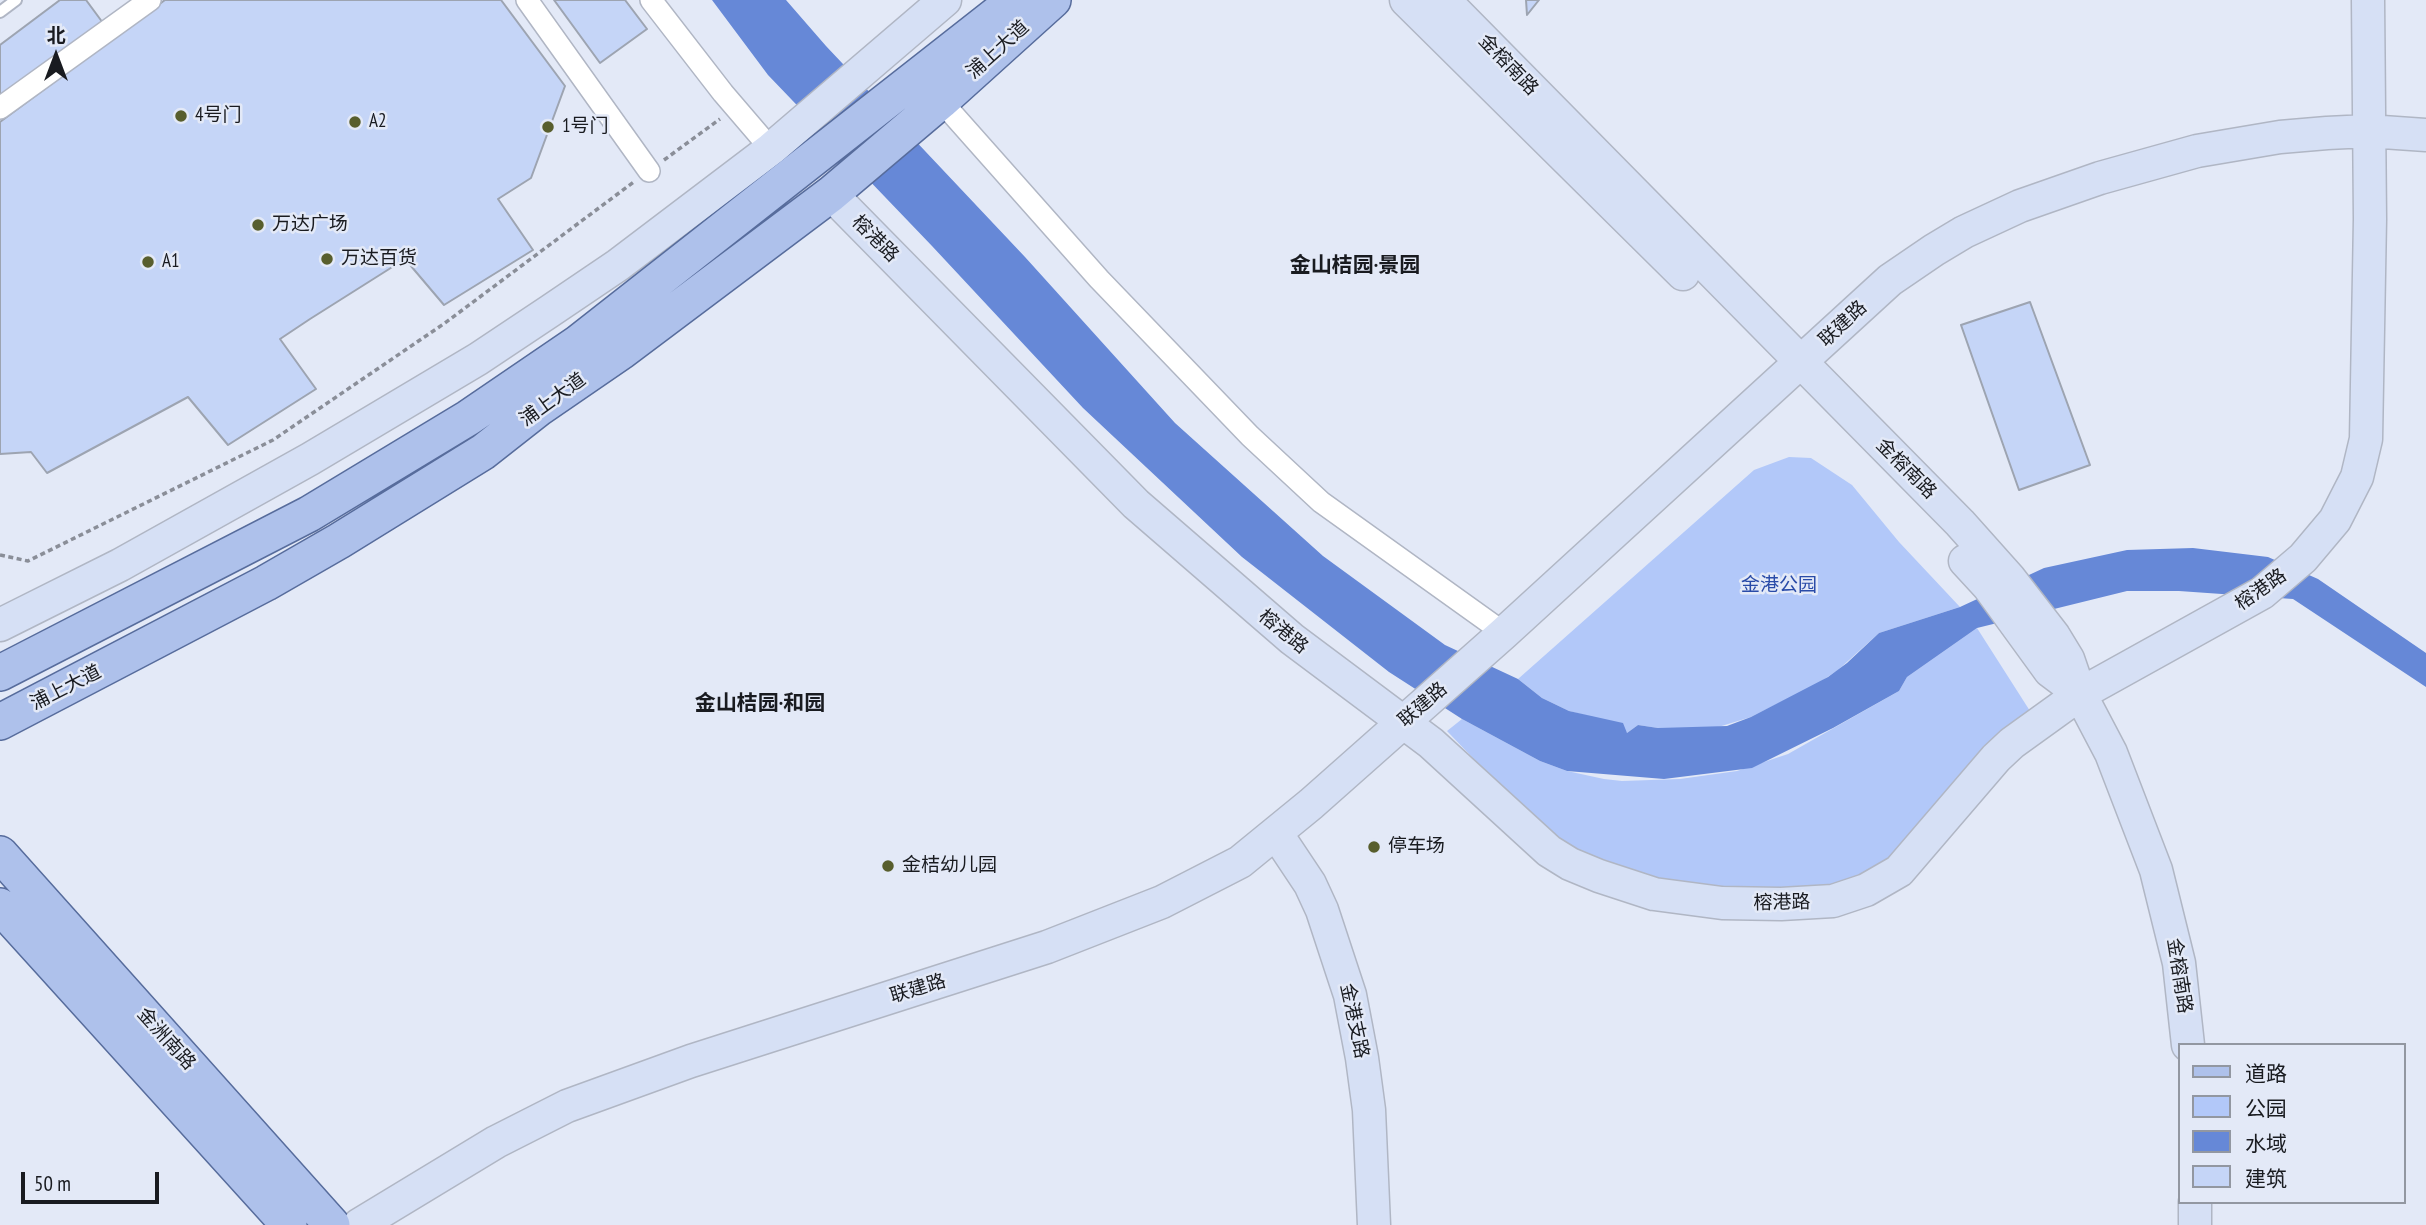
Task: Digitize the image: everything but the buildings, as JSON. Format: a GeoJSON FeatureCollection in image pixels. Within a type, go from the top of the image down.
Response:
{"type":"FeatureCollection","features":[{"type":"Feature","properties":{"kind":"main road","name":"浦上大道"},"geometry":{"type":"LineString","coordinates":[[0,673],[287,526],[468,418],[578,343],[1015,0]]}},
{"type":"Feature","properties":{"kind":"main road","name":"浦上大道"},"geometry":{"type":"LineString","coordinates":[[0,722],[265,583],[483,452],[831,194],[941,101],[1053,0]]}},
{"type":"Feature","properties":{"kind":"main road","name":"金洲南路"},"geometry":{"type":"LineString","coordinates":[[0,854],[332,1225]]}},
{"type":"Feature","properties":{"kind":"main road","name":"金洲南路"},"geometry":{"type":"LineString","coordinates":[[0,906],[289,1225]]}},
{"type":"Feature","properties":{"kind":"street"},"geometry":{"type":"LineString","coordinates":[[0,108],[150,0]]}},
{"type":"Feature","properties":{"kind":"street"},"geometry":{"type":"LineString","coordinates":[[527,0],[649,170]]}},
{"type":"Feature","properties":{"kind":"street"},"geometry":{"type":"LineString","coordinates":[[651,0],[735,108],[771,149]]}},
{"type":"Feature","properties":{"kind":"street"},"geometry":{"type":"LineString","coordinates":[[0,625],[120,565],[478,359],[618,265],[771,149],[945,0]]}},
{"type":"Feature","properties":{"kind":"street"},"geometry":{"type":"LineString","coordinates":[[1406,0],[1793,370]]}},
{"type":"Feature","properties":{"kind":"street","name":"金榕南路"},"geometry":{"type":"LineString","coordinates":[[1444,0],[1793,370],[1960,523],[2010,579],[2061,647],[2080,694],[2111,753],[2156,870],[2179,962],[2188,1043]]}},
{"type":"Feature","properties":{"kind":"street","name":"榕港路"},"geometry":{"type":"LineString","coordinates":[[831,194],[1136,504],[1292,639],[1403,722],[1480,785],[1533,838],[1570,864],[1627,886],[1668,896],[1722,903],[1810,904],[1850,896],[1899,871],[2012,743],[2080,694],[2238,608],[2280,579],[2328,529],[2350,492],[2363,459],[2369,402],[2368,0]]}},
{"type":"Feature","properties":{"kind":"street"},"geometry":{"type":"LineString","coordinates":[[941,101],[1099,279],[1250,436],[1321,502],[1504,633]]}},
{"type":"Feature","properties":{"kind":"street","name":"联建路"},"geometry":{"type":"LineString","coordinates":[[359,1225],[496,1142],[567,1106],[691,1060],[994,965],[1106,926],[1218,875],[1240,862],[1504,633],[1904,270],[1964,232],[2020,206],[2100,178],[2197,151],[2280,137],[2368,131],[2426,135]]}},
{"type":"Feature","properties":{"kind":"street","name":"金港支路"},"geometry":{"type":"LineString","coordinates":[[1276,833],[1310,884],[1322,910],[1350,995],[1369,1110],[1374,1225]]}},
{"type":"Feature","properties":{"kind":"street"},"geometry":{"type":"LineString","coordinates":[[2195,1204],[2195,1225]]}},
{"type":"Feature","properties":{"kind":"lane"},"geometry":{"type":"LineString","coordinates":[[0,12],[16,0]]}},
{"type":"Feature","properties":{"kind":"path"},"geometry":{"type":"LineString","coordinates":[[0,555],[28,561],[273,440],[445,323],[735,108]]}},
{"type":"Feature","properties":{"kind":"green space","name":"金港公园"},"geometry":{"type":"Polygon","coordinates":[[[1789,457],[1811,458],[1852,485],[1899,542],[1960,607],[1879,633],[1838,670],[1817,684],[1751,717],[1715,728],[1658,728],[1638,725],[1627,733],[1604,720],[1569,711],[1542,698],[1518,679],[1754,470],[1789,457]]]}},
{"type":"Feature","properties":{"kind":"green space"},"geometry":{"type":"Polygon","coordinates":[[[1977,628],[2030,711],[1995,737],[1998,747],[1884,869],[1818,890],[1704,889],[1617,870],[1561,842],[1492,778],[1447,731],[1462,719],[1540,761],[1567,771],[1604,779],[1680,779],[1737,771],[1788,754],[1899,691],[1907,677],[1977,628]]]}},
{"type":"Feature","properties":{"kind":"water"},"geometry":{"type":"Polygon","coordinates":[[[712,0],[786,0],[1175,423],[1323,556],[1445,645],[1518,679],[1542,698],[1569,711],[1623,723],[1627,733],[1638,725],[1658,728],[1727,726],[1751,717],[1828,677],[1879,633],[1960,607],[2044,568],[2127,550],[2193,548],[2268,557],[2318,579],[2426,653],[2426,687],[2293,599],[2179,591],[2127,591],[1977,628],[1907,677],[1899,691],[1833,728],[1752,768],[1664,779],[1567,771],[1540,761],[1462,719],[1389,672],[1242,557],[1083,408],[768,75],[712,0]]]}},
{"type":"Feature","properties":{"kind":"place","name":"4号门"},"geometry":{"type":"Point","coordinates":[181,116]}},
{"type":"Feature","properties":{"kind":"place","name":"A2"},"geometry":{"type":"Point","coordinates":[355,122]}},
{"type":"Feature","properties":{"kind":"place","name":"1号门"},"geometry":{"type":"Point","coordinates":[548,127]}},
{"type":"Feature","properties":{"kind":"place","name":"万达广场"},"geometry":{"type":"Point","coordinates":[258,225]}},
{"type":"Feature","properties":{"kind":"place","name":"万达百货"},"geometry":{"type":"Point","coordinates":[327,259]}},
{"type":"Feature","properties":{"kind":"place","name":"A1"},"geometry":{"type":"Point","coordinates":[148,262]}},
{"type":"Feature","properties":{"kind":"place","name":"停车场"},"geometry":{"type":"Point","coordinates":[1374,847]}},
{"type":"Feature","properties":{"kind":"place","name":"金桔幼儿园"},"geometry":{"type":"Point","coordinates":[888,866]}},
{"type":"Feature","properties":{"kind":"district","name":"金山桔园·景园"},"geometry":{"type":"Point","coordinates":[1355,266]}},
{"type":"Feature","properties":{"kind":"district","name":"金山桔园·和园"},"geometry":{"type":"Point","coordinates":[760,704]}}]}
